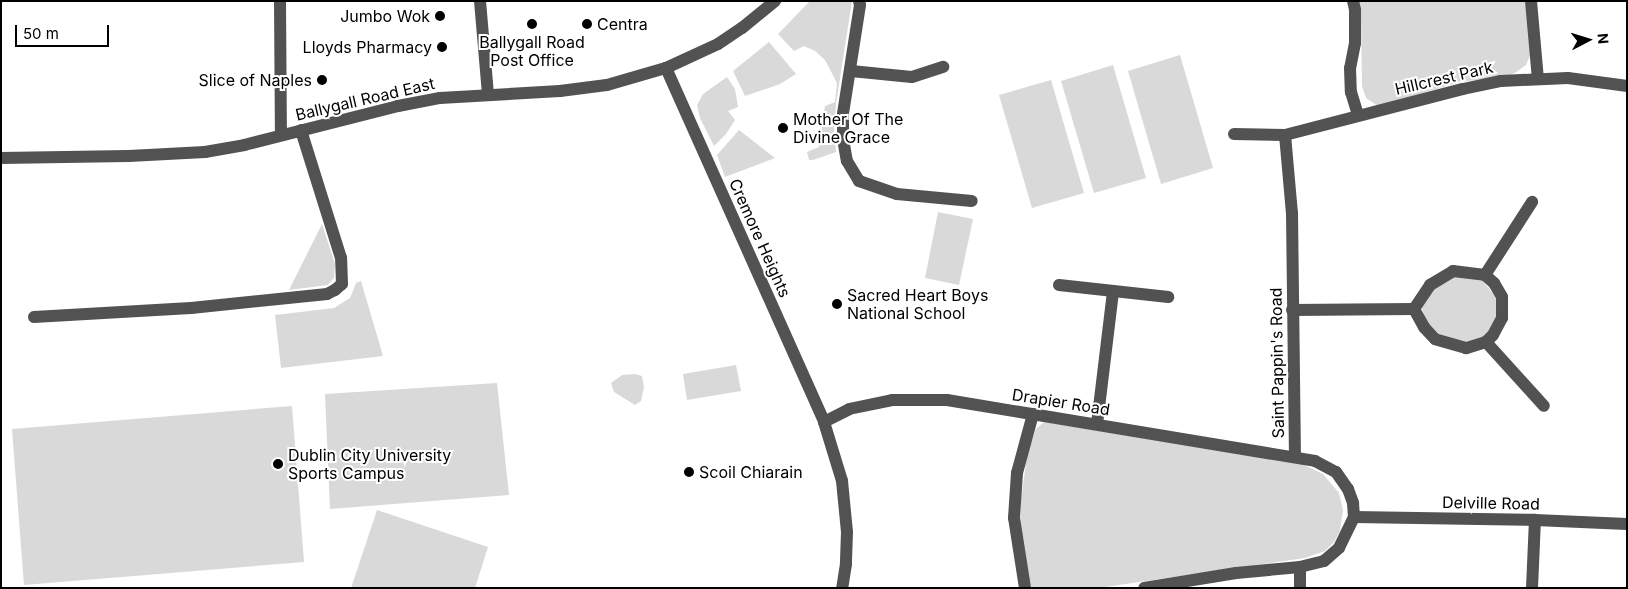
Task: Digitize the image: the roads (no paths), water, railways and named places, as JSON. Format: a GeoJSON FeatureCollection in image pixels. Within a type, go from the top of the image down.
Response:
{"type":"FeatureCollection","features":[{"type":"Feature","properties":{"kind":"street"},"geometry":{"type":"LineString","coordinates":[[280,1],[281,135]]}},
{"type":"Feature","properties":{"kind":"street"},"geometry":{"type":"LineString","coordinates":[[480,1],[488,95]]}},
{"type":"Feature","properties":{"kind":"street","name":"Ballygall Road East"},"geometry":{"type":"LineString","coordinates":[[1,158],[129,156],[205,152],[398,106],[440,98],[608,85],[666,68],[718,44],[742,28],[775,1]]}},
{"type":"Feature","properties":{"kind":"street"},"geometry":{"type":"LineString","coordinates":[[859,1],[851,71],[842,114],[843,139],[847,161],[859,181],[897,194],[972,201]]}},
{"type":"Feature","properties":{"kind":"street"},"geometry":{"type":"LineString","coordinates":[[1353,1],[1355,43],[1350,68],[1352,92],[1358,115]]}},
{"type":"Feature","properties":{"kind":"street"},"geometry":{"type":"LineString","coordinates":[[1531,1],[1538,79]]}},
{"type":"Feature","properties":{"kind":"street"},"geometry":{"type":"LineString","coordinates":[[851,71],[912,77],[943,67]]}},
{"type":"Feature","properties":{"kind":"street","name":"Cremore Heights"},"geometry":{"type":"LineString","coordinates":[[666,68],[824,422],[842,481],[847,532],[846,564],[842,588]]}},
{"type":"Feature","properties":{"kind":"street","name":"Hillcrest Park"},"geometry":{"type":"LineString","coordinates":[[1234,134],[1286,135],[1358,115],[1501,81],[1568,78],[1627,86]]}},
{"type":"Feature","properties":{"kind":"street"},"geometry":{"type":"LineString","coordinates":[[34,317],[191,308],[327,294],[336,290],[342,284],[341,258],[301,130]]}},
{"type":"Feature","properties":{"kind":"street","name":"Saint Pappin's Road"},"geometry":{"type":"LineString","coordinates":[[1286,135],[1292,213],[1295,457],[1315,460],[1336,472],[1348,489],[1353,503],[1354,517]]}},
{"type":"Feature","properties":{"kind":"street"},"geometry":{"type":"LineString","coordinates":[[1485,275],[1532,202]]}},
{"type":"Feature","properties":{"kind":"street"},"geometry":{"type":"LineString","coordinates":[[1453,271],[1485,275],[1494,283],[1502,298],[1502,318],[1493,335],[1486,342],[1466,348],[1435,339],[1424,327],[1414,309],[1422,295],[1442,276],[1453,271]]}},
{"type":"Feature","properties":{"kind":"street"},"geometry":{"type":"LineString","coordinates":[[1059,285],[1168,297]]}},
{"type":"Feature","properties":{"kind":"street"},"geometry":{"type":"LineString","coordinates":[[1097,424],[1113,291]]}},
{"type":"Feature","properties":{"kind":"street"},"geometry":{"type":"LineString","coordinates":[[1292,310],[1414,309]]}},
{"type":"Feature","properties":{"kind":"street"},"geometry":{"type":"LineString","coordinates":[[1486,342],[1544,406]]}},
{"type":"Feature","properties":{"kind":"street","name":"Drapier Road"},"geometry":{"type":"LineString","coordinates":[[824,422],[849,409],[892,400],[947,400],[1295,457]]}},
{"type":"Feature","properties":{"kind":"street"},"geometry":{"type":"LineString","coordinates":[[1025,588],[1014,518],[1017,473],[1033,414]]}},
{"type":"Feature","properties":{"kind":"street"},"geometry":{"type":"LineString","coordinates":[[1144,588],[1236,574],[1300,567],[1324,560],[1339,548],[1354,517]]}},
{"type":"Feature","properties":{"kind":"street","name":"Delville Road"},"geometry":{"type":"LineString","coordinates":[[1354,517],[1535,520],[1627,524]]}},
{"type":"Feature","properties":{"kind":"street"},"geometry":{"type":"LineString","coordinates":[[1532,588],[1535,520]]}},
{"type":"Feature","properties":{"kind":"street"},"geometry":{"type":"LineString","coordinates":[[1300,567],[1300,588]]}},
{"type":"Feature","properties":{"kind":"place","name":"Jumbo Wok"},"geometry":{"type":"Point","coordinates":[440,16]}},
{"type":"Feature","properties":{"kind":"place","name":"Ballygall Road Post Office"},"geometry":{"type":"Point","coordinates":[532,24]}},
{"type":"Feature","properties":{"kind":"place","name":"Centra"},"geometry":{"type":"Point","coordinates":[587,24]}},
{"type":"Feature","properties":{"kind":"place","name":"Lloyds Pharmacy"},"geometry":{"type":"Point","coordinates":[442,47]}},
{"type":"Feature","properties":{"kind":"place","name":"Slice of Naples"},"geometry":{"type":"Point","coordinates":[322,80]}},
{"type":"Feature","properties":{"kind":"place","name":"Mother Of The Divine Grace"},"geometry":{"type":"Point","coordinates":[783,128]}},
{"type":"Feature","properties":{"kind":"place","name":"Sacred Heart Boys National School"},"geometry":{"type":"Point","coordinates":[837,304]}},
{"type":"Feature","properties":{"kind":"place","name":"Dublin City University Sports Campus"},"geometry":{"type":"Point","coordinates":[278,464]}},
{"type":"Feature","properties":{"kind":"place","name":"Scoil Chiarain"},"geometry":{"type":"Point","coordinates":[689,472]}}]}
